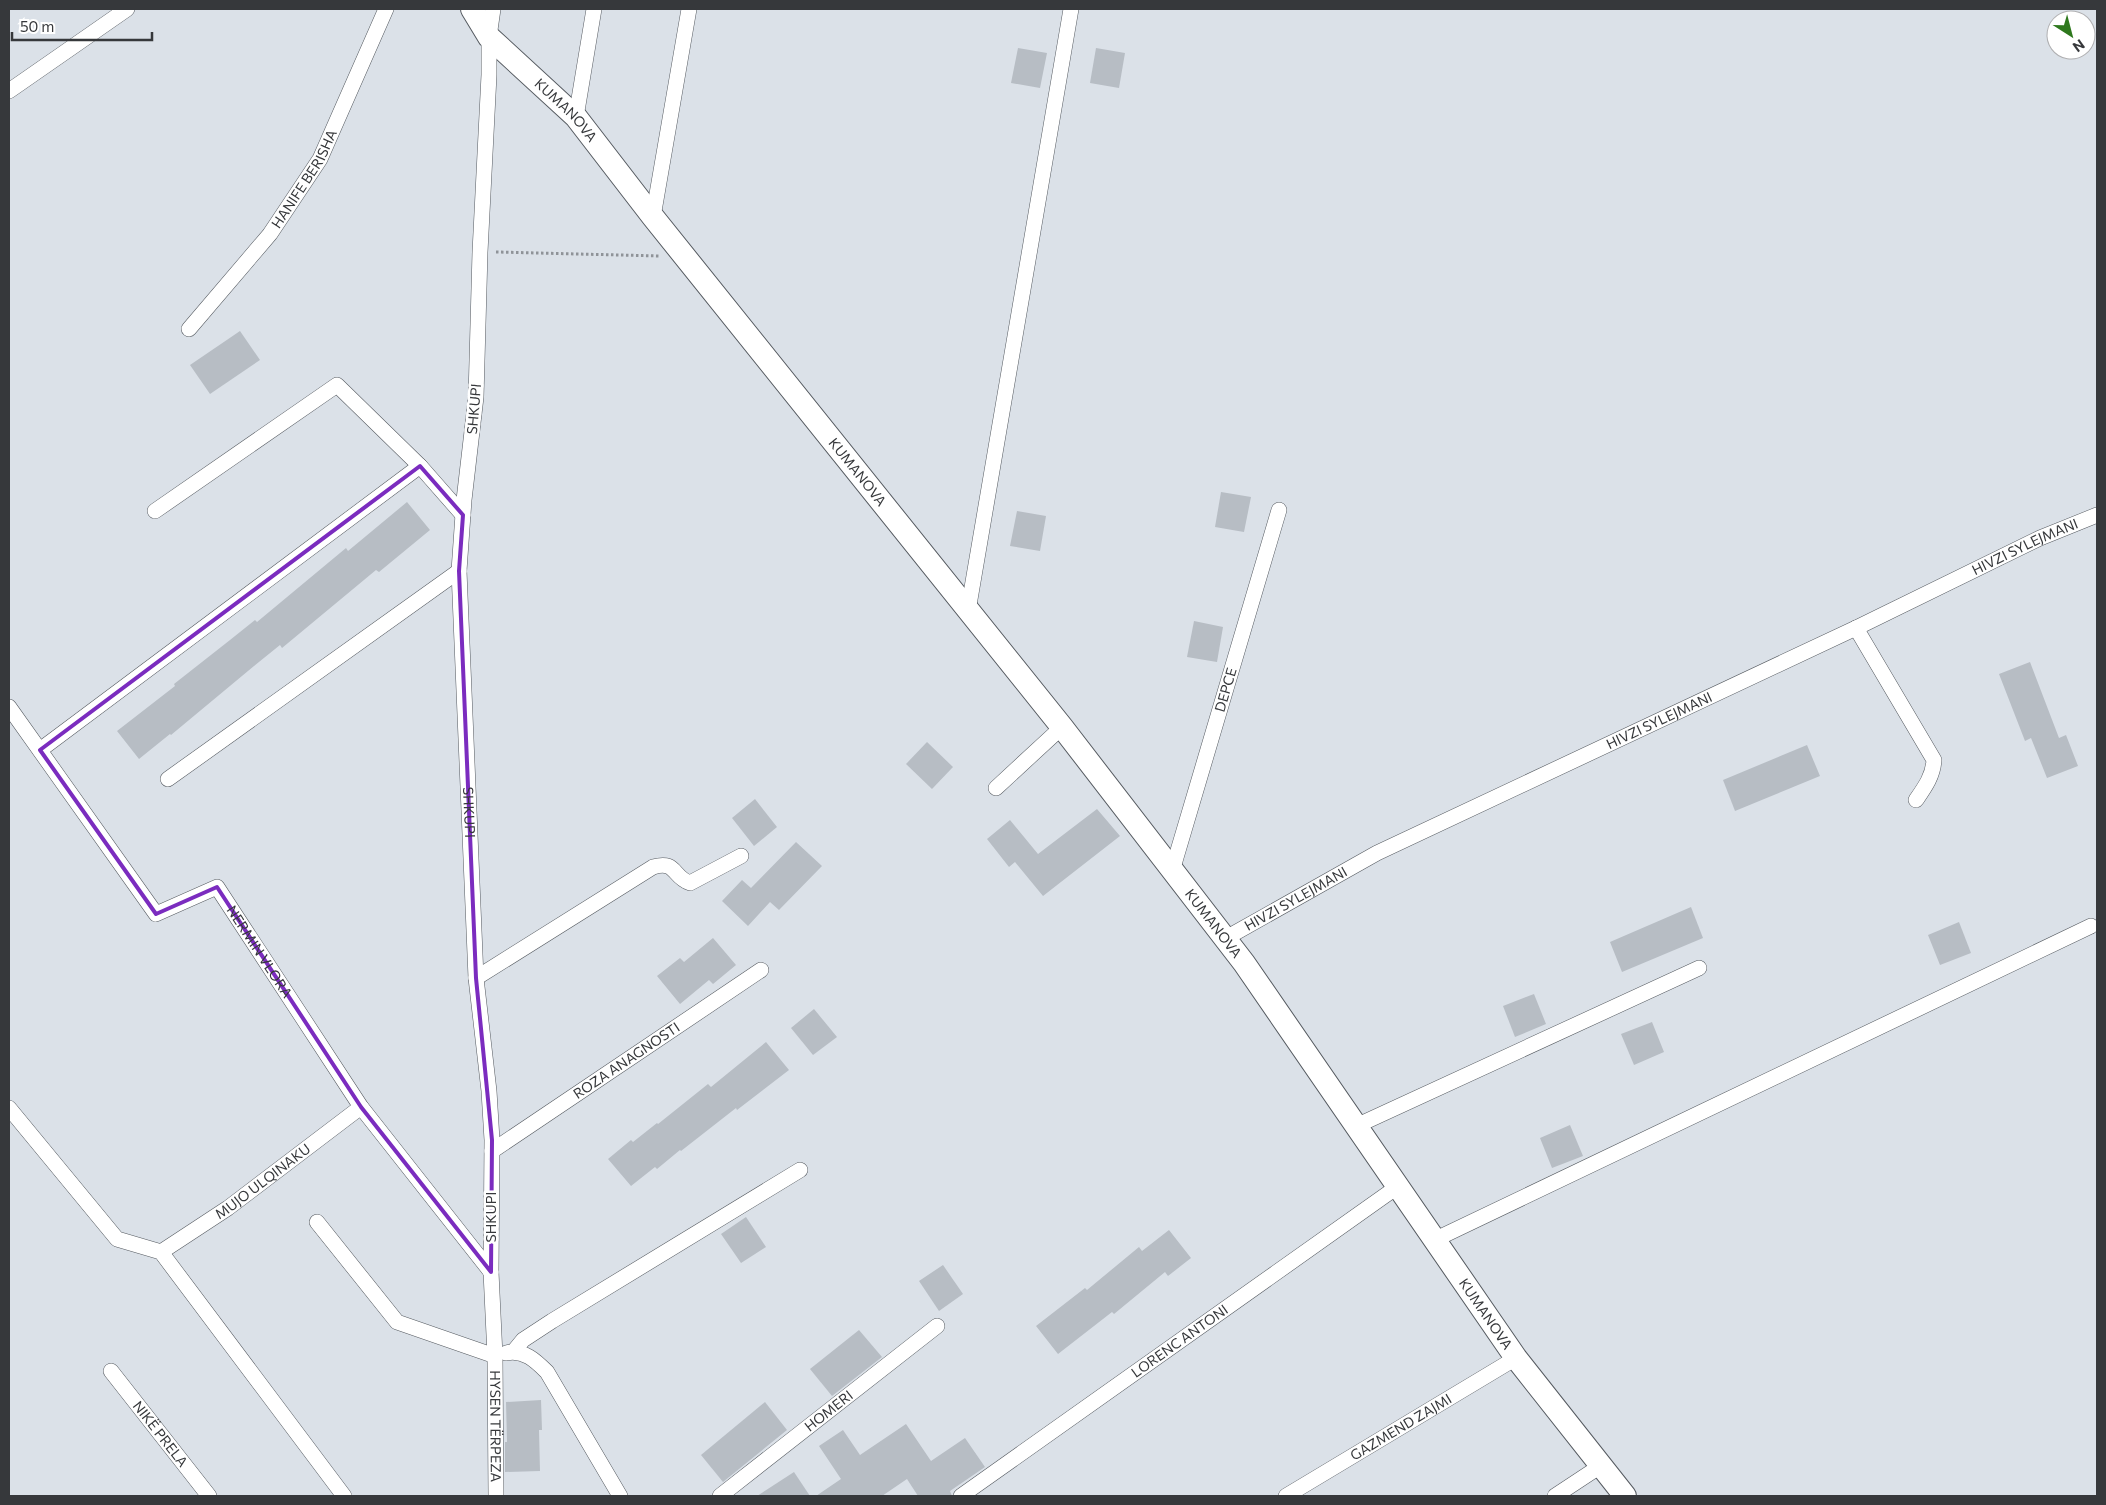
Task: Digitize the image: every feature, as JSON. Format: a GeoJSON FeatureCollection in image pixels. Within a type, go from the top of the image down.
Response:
{"type":"FeatureCollection","features":[{"type":"Feature","properties":{"kind":"main road","name":"KUMANOVA"},"geometry":{"type":"LineString","coordinates":[[472,9],[489,37],[576,117],[653,217],[1062,727],[1172,871],[1226,938],[1516,1358],[1626,1496]]}},
{"type":"Feature","properties":{"kind":"street"},"geometry":{"type":"LineString","coordinates":[[9,91],[127,9]]}},
{"type":"Feature","properties":{"kind":"street","name":"HANIFE BERISHA"},"geometry":{"type":"LineString","coordinates":[[189,329],[270,234],[320,160],[386,9]]}},
{"type":"Feature","properties":{"kind":"street","name":"SHKUPI"},"geometry":{"type":"LineString","coordinates":[[493,9],[489,37],[476,397],[459,571],[476,978],[489,1091],[492,1151],[491,1272],[495,1356]]}},
{"type":"Feature","properties":{"kind":"street"},"geometry":{"type":"LineString","coordinates":[[576,117],[594,9]]}},
{"type":"Feature","properties":{"kind":"street"},"geometry":{"type":"LineString","coordinates":[[653,217],[689,9]]}},
{"type":"Feature","properties":{"kind":"street"},"geometry":{"type":"LineString","coordinates":[[968,610],[1071,9]]}},
{"type":"Feature","properties":{"kind":"street"},"geometry":{"type":"LineString","coordinates":[[155,511],[337,385],[420,466],[463,515]]}},
{"type":"Feature","properties":{"kind":"street"},"geometry":{"type":"LineString","coordinates":[[40,750],[420,466]]}},
{"type":"Feature","properties":{"kind":"street","name":"DEPCE"},"geometry":{"type":"LineString","coordinates":[[1172,871],[1279,510]]}},
{"type":"Feature","properties":{"kind":"street","name":"HIVZI SYLEJMANI"},"geometry":{"type":"LineString","coordinates":[[1226,938],[1377,853],[1856,628],[2040,538],[2097,515]]}},
{"type":"Feature","properties":{"kind":"street"},"geometry":{"type":"LineString","coordinates":[[168,779],[459,571]]}},
{"type":"Feature","properties":{"kind":"street"},"geometry":{"type":"LineString","coordinates":[[1856,628],[1934,760],[1934,770],[1928,784],[1916,800]]}},
{"type":"Feature","properties":{"kind":"street","name":"NERMIN VLORA"},"geometry":{"type":"LineString","coordinates":[[9,707],[156,914],[217,887],[361,1107],[491,1272]]}},
{"type":"Feature","properties":{"kind":"street"},"geometry":{"type":"LineString","coordinates":[[996,788],[1062,727]]}},
{"type":"Feature","properties":{"kind":"street"},"geometry":{"type":"LineString","coordinates":[[476,978],[653,868],[664,864],[672,867],[682,880],[690,883],[742,856]]}},
{"type":"Feature","properties":{"kind":"street"},"geometry":{"type":"LineString","coordinates":[[1434,1240],[2091,926]]}},
{"type":"Feature","properties":{"kind":"street"},"geometry":{"type":"LineString","coordinates":[[1356,1126],[1699,968]]}},
{"type":"Feature","properties":{"kind":"street","name":"ROZA ANAGNOSTI"},"geometry":{"type":"LineString","coordinates":[[492,1151],[761,970]]}},
{"type":"Feature","properties":{"kind":"street","name":"MUJO ULQINAKU"},"geometry":{"type":"LineString","coordinates":[[161,1252],[228,1208],[361,1107]]}},
{"type":"Feature","properties":{"kind":"street"},"geometry":{"type":"LineString","coordinates":[[9,1108],[117,1239],[161,1252],[344,1496]]}},
{"type":"Feature","properties":{"kind":"street"},"geometry":{"type":"LineString","coordinates":[[514,1351],[523,1340],[552,1321],[800,1170]]}},
{"type":"Feature","properties":{"kind":"street","name":"LORENC ANTONI"},"geometry":{"type":"LineString","coordinates":[[961,1496],[1397,1186]]}},
{"type":"Feature","properties":{"kind":"street"},"geometry":{"type":"LineString","coordinates":[[317,1222],[397,1322],[495,1356],[514,1351],[532,1357],[547,1372],[620,1496]]}},
{"type":"Feature","properties":{"kind":"street","name":"HOMERI"},"geometry":{"type":"LineString","coordinates":[[720,1496],[937,1326]]}},
{"type":"Feature","properties":{"kind":"street","name":"HYSEN TËRPEZA"},"geometry":{"type":"LineString","coordinates":[[495,1356],[496,1496]]}},
{"type":"Feature","properties":{"kind":"street","name":"GAZMEND ZAJMI"},"geometry":{"type":"LineString","coordinates":[[1286,1496],[1516,1358]]}},
{"type":"Feature","properties":{"kind":"street","name":"NIKË PRELA"},"geometry":{"type":"LineString","coordinates":[[111,1371],[209,1496]]}},
{"type":"Feature","properties":{"kind":"street"},"geometry":{"type":"LineString","coordinates":[[1555,1496],[1602,1465]]}},
{"type":"Feature","properties":{"kind":"path"},"geometry":{"type":"LineString","coordinates":[[480,252],[685,257]]}},
{"type":"Feature","properties":{"kind":"highlighted area"},"geometry":{"type":"Polygon","coordinates":[[[420,466],[463,515],[459,571],[476,978],[492,1140],[491,1272],[361,1107],[217,887],[156,914],[40,750],[420,466]]]}},
{"type":"Feature","properties":{"kind":"building"},"geometry":{"type":"Polygon","coordinates":[[[1018,48],[1047,53],[1040,88],[1011,83],[1018,48]]]}},
{"type":"Feature","properties":{"kind":"building"},"geometry":{"type":"Polygon","coordinates":[[[1096,48],[1125,53],[1119,88],[1090,83],[1096,48]]]}},
{"type":"Feature","properties":{"kind":"building"},"geometry":{"type":"Polygon","coordinates":[[[240,331],[260,360],[210,394],[190,365],[240,331]]]}},
{"type":"Feature","properties":{"kind":"building"},"geometry":{"type":"Polygon","coordinates":[[[1221,492],[1251,497],[1244,532],[1215,527],[1221,492]]]}},
{"type":"Feature","properties":{"kind":"building"},"geometry":{"type":"Polygon","coordinates":[[[407,502],[430,530],[379,572],[376,570],[282,648],[280,645],[139,759],[117,731],[255,620],[257,622],[346,548],[348,551],[407,502]]]}},
{"type":"Feature","properties":{"kind":"building"},"geometry":{"type":"Polygon","coordinates":[[[1017,511],[1046,516],[1040,551],[1010,546],[1017,511]]]}},
{"type":"Feature","properties":{"kind":"building"},"geometry":{"type":"Polygon","coordinates":[[[1194,621],[1223,627],[1217,662],[1187,657],[1194,621]]]}},
{"type":"Feature","properties":{"kind":"building"},"geometry":{"type":"Polygon","coordinates":[[[2030,662],[2059,738],[2066,735],[2078,766],[2047,778],[2031,738],[2025,741],[1999,674],[2030,662]]]}},
{"type":"Feature","properties":{"kind":"building"},"geometry":{"type":"Polygon","coordinates":[[[927,742],[953,767],[932,789],[906,764],[927,742]]]}},
{"type":"Feature","properties":{"kind":"building"},"geometry":{"type":"Polygon","coordinates":[[[1807,745],[1820,776],[1735,811],[1723,780],[1807,745]]]}},
{"type":"Feature","properties":{"kind":"building"},"geometry":{"type":"Polygon","coordinates":[[[755,799],[777,827],[754,846],[732,818],[755,799]]]}},
{"type":"Feature","properties":{"kind":"building"},"geometry":{"type":"Polygon","coordinates":[[[1097,809],[1120,836],[1043,896],[1015,862],[1009,867],[987,839],[1010,820],[1038,854],[1097,809]]]}},
{"type":"Feature","properties":{"kind":"building"},"geometry":{"type":"Polygon","coordinates":[[[796,842],[822,866],[779,910],[770,902],[748,926],[722,901],[742,880],[751,888],[796,842]]]}},
{"type":"Feature","properties":{"kind":"building"},"geometry":{"type":"Polygon","coordinates":[[[1691,907],[1703,938],[1622,972],[1610,942],[1691,907]]]}},
{"type":"Feature","properties":{"kind":"building"},"geometry":{"type":"Polygon","coordinates":[[[1959,922],[1971,953],[1940,965],[1928,935],[1959,922]]]}},
{"type":"Feature","properties":{"kind":"building"},"geometry":{"type":"Polygon","coordinates":[[[713,938],[736,965],[713,984],[709,980],[680,1004],[657,976],[680,958],[684,962],[713,938]]]}},
{"type":"Feature","properties":{"kind":"building"},"geometry":{"type":"Polygon","coordinates":[[[1534,994],[1546,1024],[1515,1037],[1503,1006],[1534,994]]]}},
{"type":"Feature","properties":{"kind":"building"},"geometry":{"type":"Polygon","coordinates":[[[814,1009],[837,1037],[813,1055],[791,1028],[814,1009]]]}},
{"type":"Feature","properties":{"kind":"building"},"geometry":{"type":"Polygon","coordinates":[[[1652,1022],[1664,1052],[1634,1065],[1621,1034],[1652,1022]]]}},
{"type":"Feature","properties":{"kind":"building"},"geometry":{"type":"Polygon","coordinates":[[[766,1042],[789,1070],[657,1169],[655,1167],[631,1186],[608,1159],[631,1140],[633,1142],[658,1124],[708,1084],[711,1087],[766,1042]]]}},
{"type":"Feature","properties":{"kind":"building"},"geometry":{"type":"Polygon","coordinates":[[[1570,1125],[1583,1156],[1552,1168],[1540,1138],[1570,1125]]]}},
{"type":"Feature","properties":{"kind":"building"},"geometry":{"type":"Polygon","coordinates":[[[746,1217],[766,1247],[741,1263],[721,1234],[746,1217]]]}},
{"type":"Feature","properties":{"kind":"building"},"geometry":{"type":"Polygon","coordinates":[[[1169,1230],[1191,1258],[1168,1276],[1165,1272],[1114,1314],[1112,1312],[1058,1354],[1036,1326],[1085,1288],[1087,1290],[1139,1247],[1142,1251],[1169,1230]]]}},
{"type":"Feature","properties":{"kind":"building"},"geometry":{"type":"Polygon","coordinates":[[[943,1265],[963,1294],[939,1311],[919,1281],[943,1265]]]}},
{"type":"Feature","properties":{"kind":"building"},"geometry":{"type":"Polygon","coordinates":[[[859,1330],[882,1357],[832,1396],[810,1369],[859,1330]]]}},
{"type":"Feature","properties":{"kind":"building"},"geometry":{"type":"Polygon","coordinates":[[[541,1400],[542,1430],[539,1430],[540,1471],[505,1472],[505,1442],[507,1442],[506,1402],[541,1400]]]}},
{"type":"Feature","properties":{"kind":"building"},"geometry":{"type":"Polygon","coordinates":[[[765,1402],[787,1430],[723,1482],[701,1455],[765,1402]]]}},
{"type":"Feature","properties":{"kind":"building"},"geometry":{"type":"Polygon","coordinates":[[[906,1424],[931,1461],[965,1438],[985,1467],[950,1491],[952,1496],[918,1496],[907,1479],[882,1496],[816,1496],[841,1479],[819,1446],[843,1430],[860,1455],[906,1424]]]}},
{"type":"Feature","properties":{"kind":"building"},"geometry":{"type":"Polygon","coordinates":[[[794,1472],[810,1496],[757,1496],[794,1472]]]}}]}
